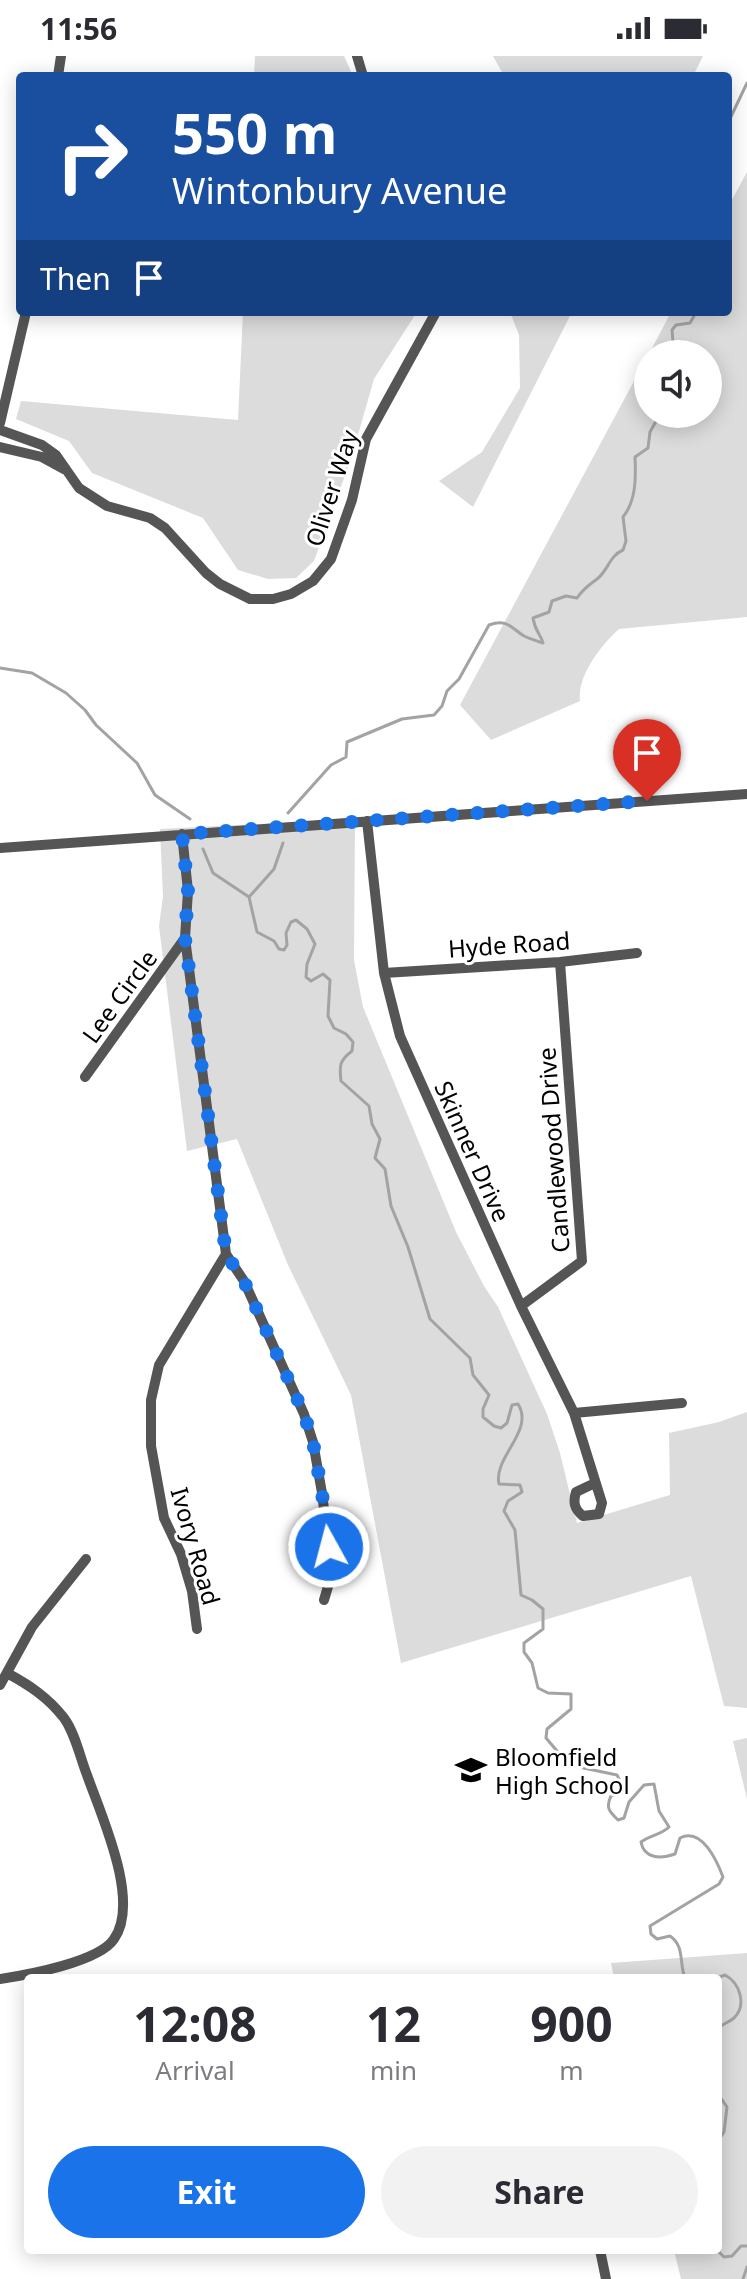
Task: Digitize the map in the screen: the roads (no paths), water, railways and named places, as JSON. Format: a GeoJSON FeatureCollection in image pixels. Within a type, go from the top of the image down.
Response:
{"type":"FeatureCollection","features":[{"type":"Feature","properties":{"kind":"street"},"geometry":{"type":"LineString","coordinates":[[0,423],[25,316]]}},
{"type":"Feature","properties":{"kind":"street","name":"Oliver Way"},"geometry":{"type":"LineString","coordinates":[[0,430],[42,445],[56,455],[79,488],[107,506],[150,518],[165,528],[220,584],[250,599],[273,599],[291,594],[313,581],[331,559],[349,509],[366,439],[434,316]]}},
{"type":"Feature","properties":{"kind":"street","name":"Oliver Way"},"geometry":{"type":"LineString","coordinates":[[0,447],[42,457],[66,470]]}},
{"type":"Feature","properties":{"kind":"street"},"geometry":{"type":"LineString","coordinates":[[0,848],[747,794]]}},
{"type":"Feature","properties":{"kind":"street","name":"Skinner Drive"},"geometry":{"type":"LineString","coordinates":[[367,821],[384,973],[400,1036],[521,1306],[574,1413],[595,1483]]}},
{"type":"Feature","properties":{"kind":"street"},"geometry":{"type":"LineString","coordinates":[[182,834],[188,891],[185,938],[226,1254],[244,1281],[304,1414],[313,1442],[332,1573],[324,1600]]}},
{"type":"Feature","properties":{"kind":"street","name":"Lee Circle"},"geometry":{"type":"LineString","coordinates":[[85,1077],[185,938]]}},
{"type":"Feature","properties":{"kind":"street","name":"Hyde Road"},"geometry":{"type":"LineString","coordinates":[[384,973],[560,962],[637,953]]}},
{"type":"Feature","properties":{"kind":"street","name":"Candlewood Drive"},"geometry":{"type":"LineString","coordinates":[[521,1306],[582,1261],[560,962]]}},
{"type":"Feature","properties":{"kind":"street","name":"Ivory Road"},"geometry":{"type":"LineString","coordinates":[[197,1629],[192,1591],[181,1554],[164,1518],[151,1446],[151,1400],[159,1365],[226,1254]]}},
{"type":"Feature","properties":{"kind":"street"},"geometry":{"type":"LineString","coordinates":[[574,1413],[682,1403]]}},
{"type":"Feature","properties":{"kind":"street"},"geometry":{"type":"LineString","coordinates":[[0,1685],[32,1627],[86,1559]]}},
{"type":"Feature","properties":{"kind":"street"},"geometry":{"type":"LineString","coordinates":[[0,1979],[69,1963],[100,1951],[113,1942],[122,1923],[118,1868],[65,1720],[39,1691],[7,1673]]}},
{"type":"Feature","properties":{"kind":"street"},"geometry":{"type":"LineString","coordinates":[[601,2254],[606,2279]]}},
{"type":"Feature","properties":{"kind":"waterway"},"geometry":{"type":"LineString","coordinates":[[732,115],[747,83]]}},
{"type":"Feature","properties":{"kind":"waterway"},"geometry":{"type":"LineString","coordinates":[[673,340],[672,330],[676,325],[690,323],[694,316]]}},
{"type":"Feature","properties":{"kind":"waterway"},"geometry":{"type":"LineString","coordinates":[[288,813],[331,765],[346,757],[347,742],[402,719],[434,715],[442,706],[447,691],[459,679],[489,625],[505,623],[524,636],[543,643],[533,618],[549,612],[552,601],[566,596],[577,598],[623,550],[626,541],[623,517],[633,497],[635,457],[648,448],[652,428]]}},
{"type":"Feature","properties":{"kind":"waterway"},"geometry":{"type":"LineString","coordinates":[[0,668],[32,673],[66,693],[137,763],[155,795],[190,819]]}},
{"type":"Feature","properties":{"kind":"waterway"},"geometry":{"type":"LineString","coordinates":[[249,897],[274,869],[283,843]]}},
{"type":"Feature","properties":{"kind":"waterway"},"geometry":{"type":"LineString","coordinates":[[203,849],[213,873],[249,897],[257,932],[274,941],[279,949],[284,950],[287,945],[286,933],[291,922],[296,920],[307,929],[315,944],[307,964],[306,977],[311,981],[323,974],[330,980],[328,1016],[334,1028],[353,1042],[352,1051],[341,1063],[341,1081],[369,1106],[372,1124],[380,1139],[375,1158],[385,1169],[391,1206],[408,1247],[430,1319],[470,1358],[473,1375],[489,1395],[483,1417],[501,1428],[507,1423],[512,1405],[518,1404],[522,1414],[518,1434],[502,1464],[499,1484],[520,1485],[522,1492],[508,1501],[504,1511],[515,1530],[521,1595],[543,1609],[543,1629],[524,1643],[524,1652],[532,1663],[538,1688],[548,1693],[571,1694],[571,1709],[547,1729],[546,1738],[569,1765],[617,1775],[622,1785],[618,1794],[611,1796],[608,1807],[618,1820],[624,1818],[629,1802],[644,1785],[654,1784],[659,1811],[669,1827],[641,1842],[643,1848],[649,1855],[670,1856],[675,1854],[680,1838],[695,1837],[708,1847],[723,1877],[719,1884],[650,1926],[651,1934],[657,1939],[670,1936],[675,1940],[680,1950],[683,1974]]}},
{"type":"Feature","properties":{"kind":"waterway"},"geometry":{"type":"LineString","coordinates":[[722,1976],[735,1983],[741,2001],[738,2013],[722,2025]]}},
{"type":"Feature","properties":{"kind":"waterway"},"geometry":{"type":"LineString","coordinates":[[722,2100],[727,2107],[722,2135]]}},
{"type":"Feature","properties":{"kind":"waterway"},"geometry":{"type":"LineString","coordinates":[[721,2254],[724,2257],[732,2256],[741,2246],[747,2246]]}},
{"type":"Feature","properties":{"kind":"waterway"},"geometry":{"type":"LineString","coordinates":[[743,2279],[747,2267]]}},
{"type":"Feature","properties":{"kind":"place","name":"Bloomfield High School"},"geometry":{"type":"Point","coordinates":[471,1770]}}]}
